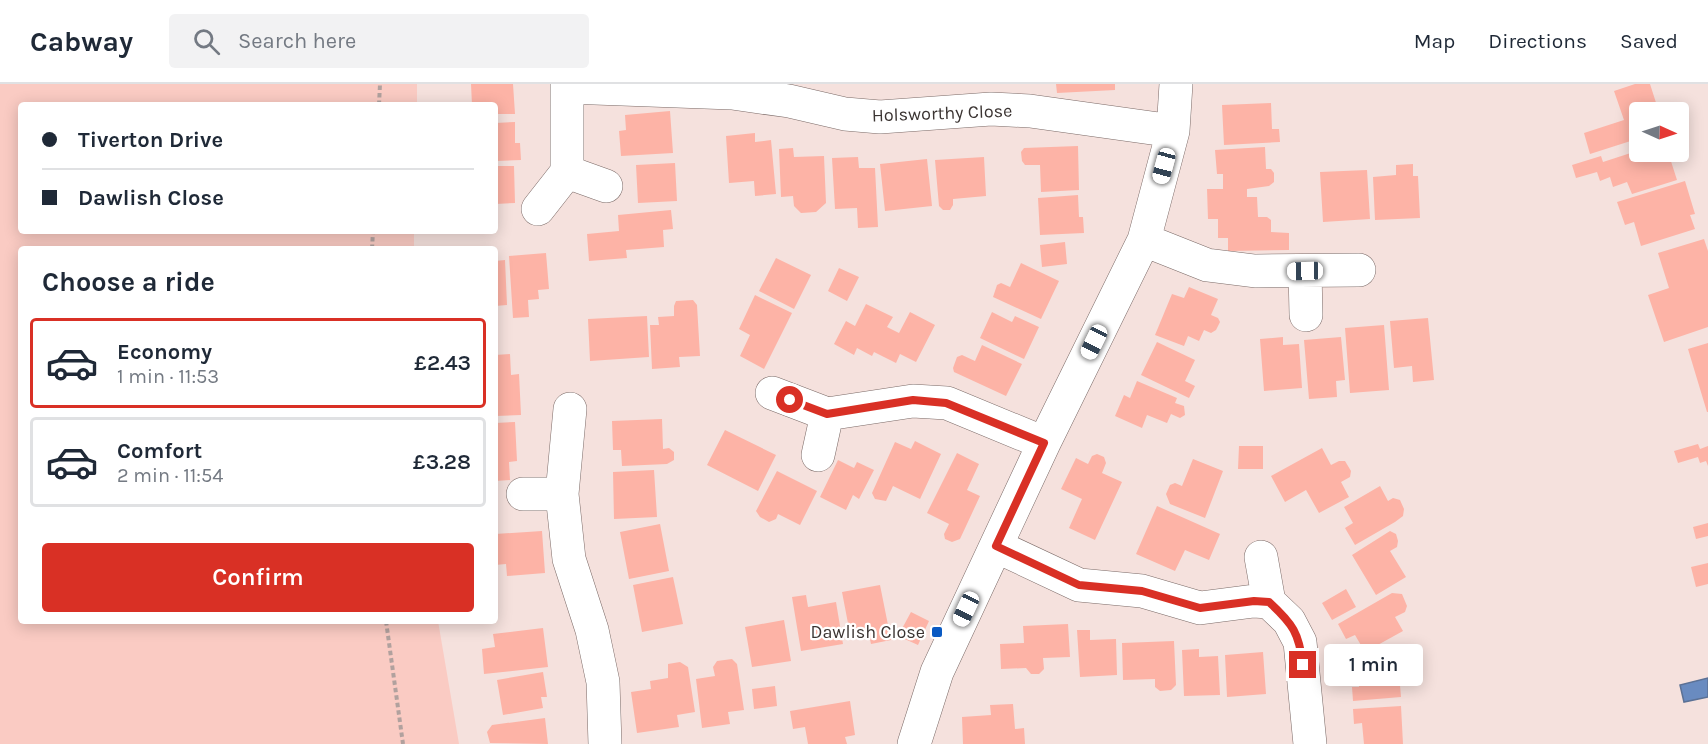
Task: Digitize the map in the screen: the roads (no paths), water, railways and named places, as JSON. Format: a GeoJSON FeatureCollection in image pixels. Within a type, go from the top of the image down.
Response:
{"type":"FeatureCollection","features":[{"type":"Feature","properties":{"kind":"street"},"geometry":{"type":"LineString","coordinates":[[914,744],[937,672],[1044,443],[1144,240],[1173,131],[1176,84]]}},
{"type":"Feature","properties":{"kind":"street","name":"Holsworthy Close"},"geometry":{"type":"LineString","coordinates":[[567,172],[567,85],[732,93],[789,101],[845,114],[880,117],[991,109],[1030,111],[1173,131]]}},
{"type":"Feature","properties":{"kind":"street"},"geometry":{"type":"LineString","coordinates":[[538,209],[567,172],[606,186]]}},
{"type":"Feature","properties":{"kind":"street"},"geometry":{"type":"LineString","coordinates":[[1144,240],[1207,265],[1255,271],[1359,270]]}},
{"type":"Feature","properties":{"kind":"street"},"geometry":{"type":"LineString","coordinates":[[1305,271],[1306,315]]}},
{"type":"Feature","properties":{"kind":"street"},"geometry":{"type":"LineString","coordinates":[[772,393],[827,414],[913,400],[936,401],[1044,443]]}},
{"type":"Feature","properties":{"kind":"street"},"geometry":{"type":"LineString","coordinates":[[570,409],[562,494],[569,559],[592,630],[603,681],[605,744]]}},
{"type":"Feature","properties":{"kind":"street"},"geometry":{"type":"LineString","coordinates":[[818,455],[827,414]]}},
{"type":"Feature","properties":{"kind":"street"},"geometry":{"type":"LineString","coordinates":[[523,494],[562,494]]}},
{"type":"Feature","properties":{"kind":"street"},"geometry":{"type":"LineString","coordinates":[[996,546],[1079,585],[1142,591],[1200,608],[1254,601],[1269,602]]}},
{"type":"Feature","properties":{"kind":"street"},"geometry":{"type":"LineString","coordinates":[[1261,557],[1269,602],[1289,621],[1300,642],[1310,744]]}},
{"type":"Feature","properties":{"kind":"water"},"geometry":{"type":"Polygon","coordinates":[[[1708,678],[1708,697],[1684,702],[1680,685],[1708,678]]]}},
{"type":"Feature","properties":{"kind":"place","name":"Dawlish Close"},"geometry":{"type":"Point","coordinates":[937,632]}}]}
